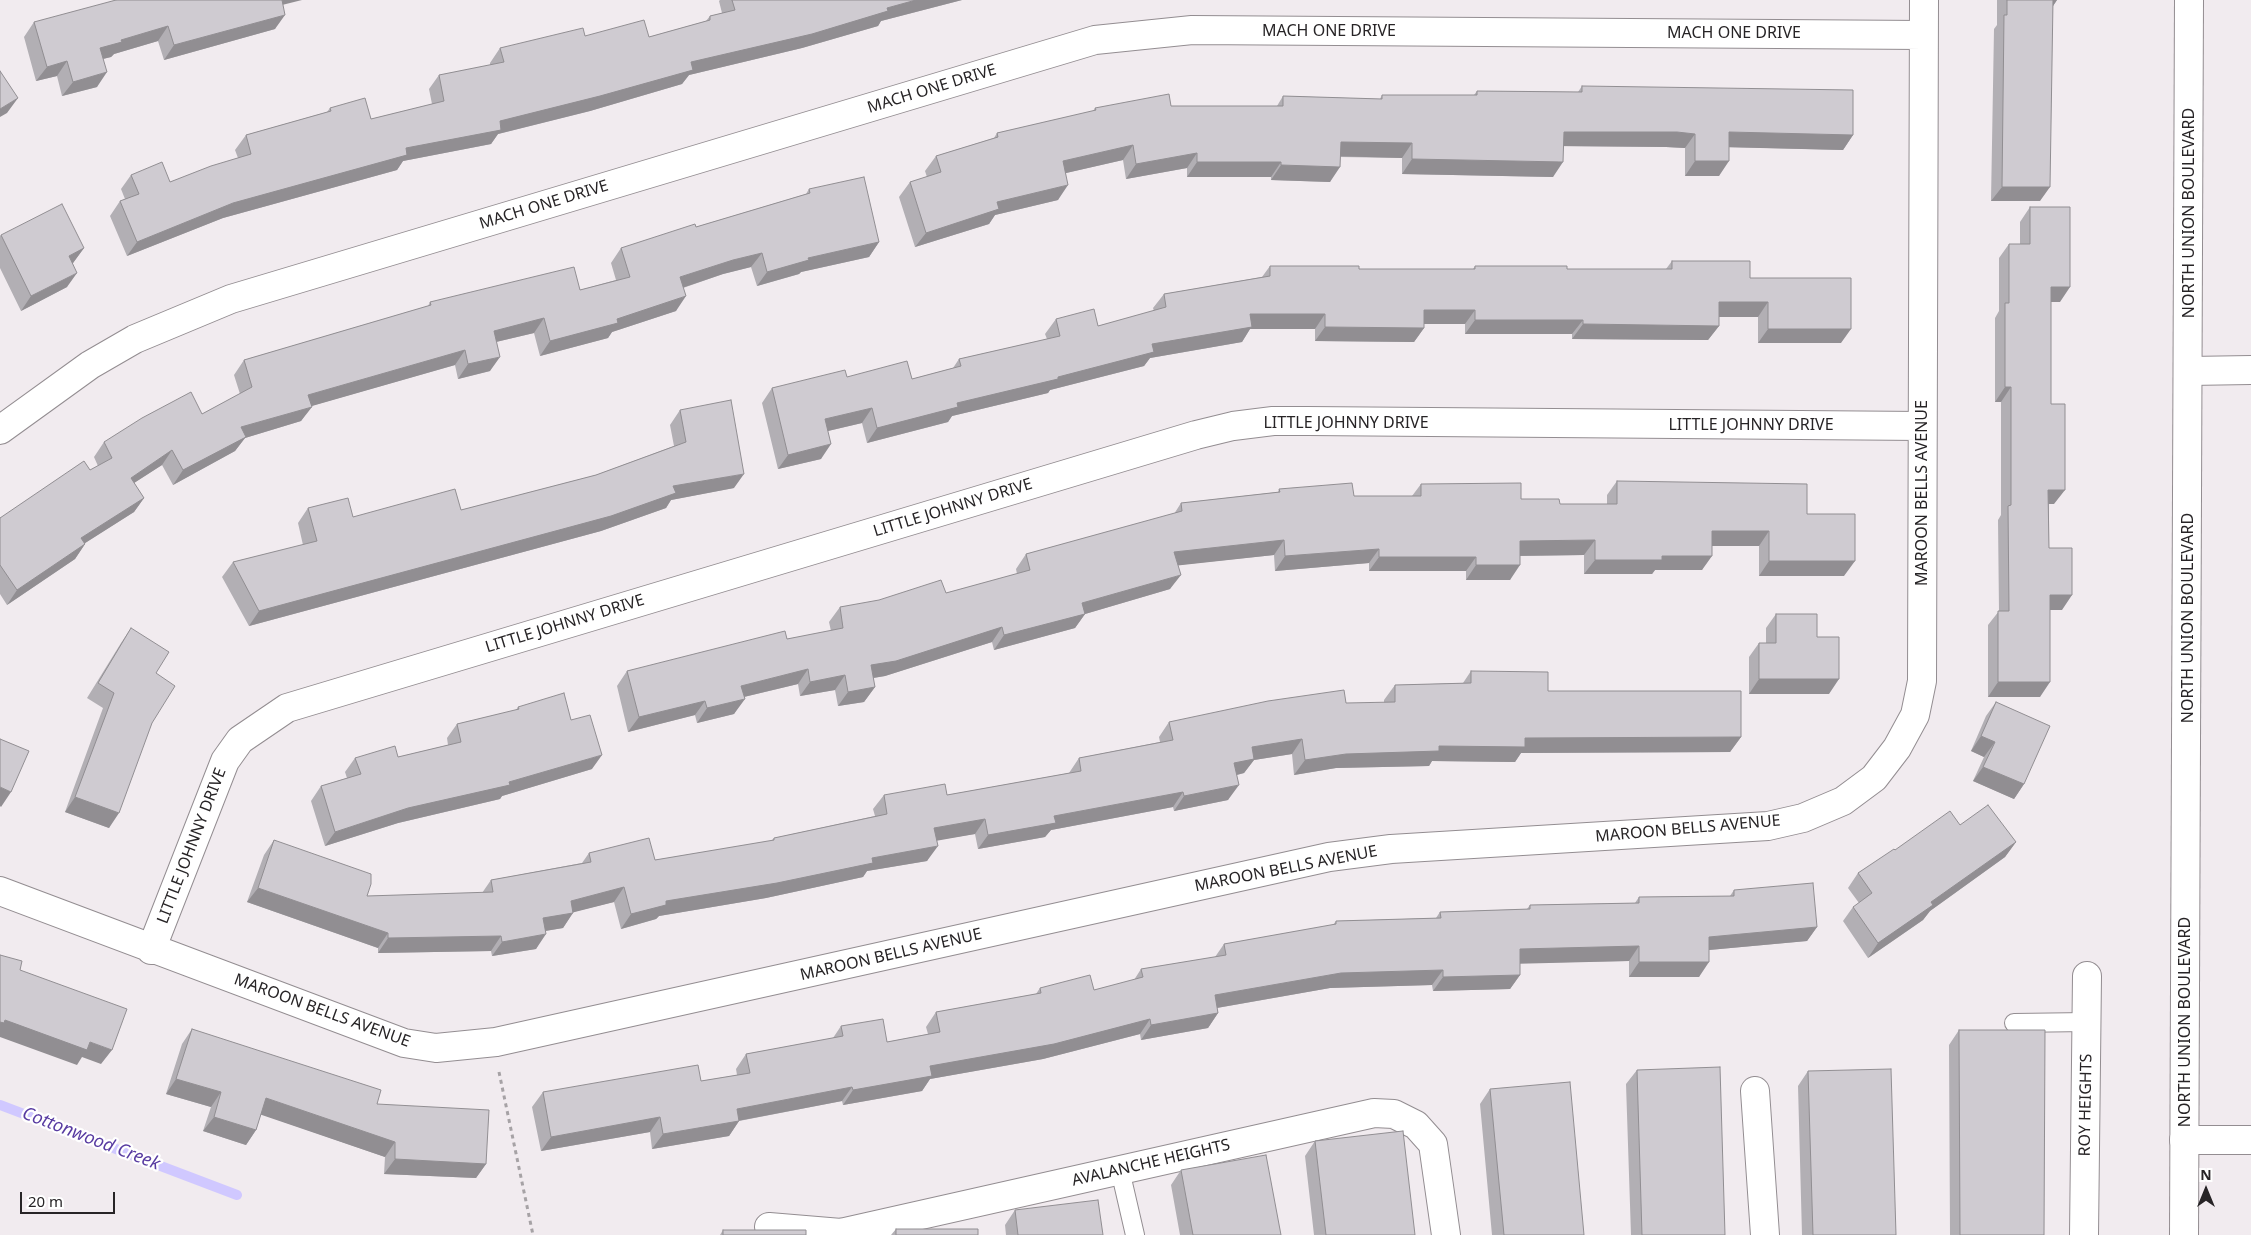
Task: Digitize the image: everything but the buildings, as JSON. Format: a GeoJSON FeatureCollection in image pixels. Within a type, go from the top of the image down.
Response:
{"type":"FeatureCollection","features":[{"type":"Feature","properties":{"kind":"street","name":"MAROON BELLS AVENUE"},"geometry":{"type":"LineString","coordinates":[[0,891],[151,950],[404,1043],[436,1048],[493,1043],[1329,857],[1391,849],[1768,826],[1803,818],[1843,802],[1874,778],[1897,748],[1915,715],[1922,681],[1924,0]]}},
{"type":"Feature","properties":{"kind":"street","name":"NORTH UNION BOULEVARD"},"geometry":{"type":"LineString","coordinates":[[2184,1235],[2190,0]]}},
{"type":"Feature","properties":{"kind":"street","name":"MACH ONE DRIVE"},"geometry":{"type":"LineString","coordinates":[[0,430],[90,365],[135,339],[231,299],[1095,40],[1192,30],[1923,35]]}},
{"type":"Feature","properties":{"kind":"street"},"geometry":{"type":"LineString","coordinates":[[2189,371],[2251,370]]}},
{"type":"Feature","properties":{"kind":"street","name":"LITTLE JOHNNY DRIVE"},"geometry":{"type":"LineString","coordinates":[[151,950],[225,761],[240,740],[287,708],[1196,435],[1233,426],[1273,421],[1922,426]]}},
{"type":"Feature","properties":{"kind":"street","name":"ROY HEIGHTS"},"geometry":{"type":"LineString","coordinates":[[2084,1235],[2087,976]]}},
{"type":"Feature","properties":{"kind":"street"},"geometry":{"type":"LineString","coordinates":[[1755,1091],[1765,1235]]}},
{"type":"Feature","properties":{"kind":"street","name":"AVALANCHE HEIGHTS"},"geometry":{"type":"LineString","coordinates":[[769,1227],[841,1234],[1374,1113],[1394,1114],[1416,1125],[1433,1144],[1446,1235]]}},
{"type":"Feature","properties":{"kind":"street"},"geometry":{"type":"LineString","coordinates":[[2184,1140],[2251,1140]]}},
{"type":"Feature","properties":{"kind":"lane"},"geometry":{"type":"LineString","coordinates":[[2014,1023],[2087,1022]]}},
{"type":"Feature","properties":{"kind":"lane"},"geometry":{"type":"LineString","coordinates":[[1120,1170],[1135,1235]]}},
{"type":"Feature","properties":{"kind":"path"},"geometry":{"type":"LineString","coordinates":[[493,1043],[533,1235]]}},
{"type":"Feature","properties":{"kind":"waterway","name":"Cottonwood Creek"},"geometry":{"type":"LineString","coordinates":[[0,1105],[237,1195]]}}]}
